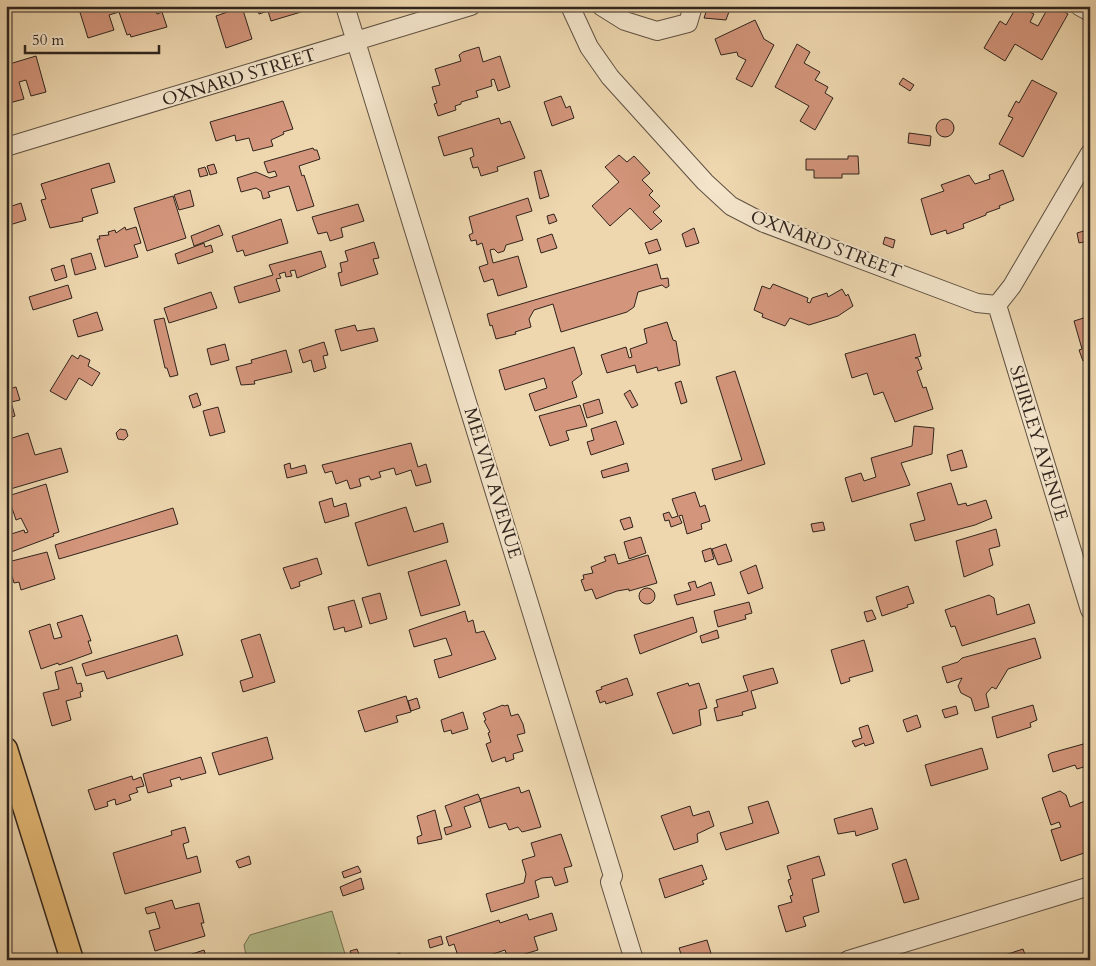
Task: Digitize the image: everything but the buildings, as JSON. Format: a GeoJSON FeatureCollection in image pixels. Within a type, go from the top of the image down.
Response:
{"type":"FeatureCollection","features":[{"type":"Feature","properties":{"kind":"main road"},"geometry":{"type":"LineString","coordinates":[[6,749],[72,960]]}},
{"type":"Feature","properties":{"kind":"street","name":"MELVIN AVENUE"},"geometry":{"type":"LineString","coordinates":[[345,6],[557,688],[613,876],[610,882],[634,960]]}},
{"type":"Feature","properties":{"kind":"street","name":"OXNARD STREET"},"geometry":{"type":"LineString","coordinates":[[6,147],[471,6]]}},
{"type":"Feature","properties":{"kind":"street","name":"OXNARD STREET"},"geometry":{"type":"LineString","coordinates":[[570,6],[589,47],[610,77],[705,182],[732,206],[764,223],[977,303],[997,305]]}},
{"type":"Feature","properties":{"kind":"street"},"geometry":{"type":"LineString","coordinates":[[601,6],[625,21],[657,31],[688,23],[693,6]]}},
{"type":"Feature","properties":{"kind":"street"},"geometry":{"type":"LineString","coordinates":[[997,305],[1012,286],[1090,152]]}},
{"type":"Feature","properties":{"kind":"street","name":"SHIRLEY AVENUE"},"geometry":{"type":"LineString","coordinates":[[997,305],[1090,610]]}},
{"type":"Feature","properties":{"kind":"street"},"geometry":{"type":"LineString","coordinates":[[848,960],[1090,886]]}},
{"type":"Feature","properties":{"kind":"green space"},"geometry":{"type":"Polygon","coordinates":[[[332,911],[345,954],[326,960],[247,960],[244,945],[250,935],[332,911]]]}}]}
